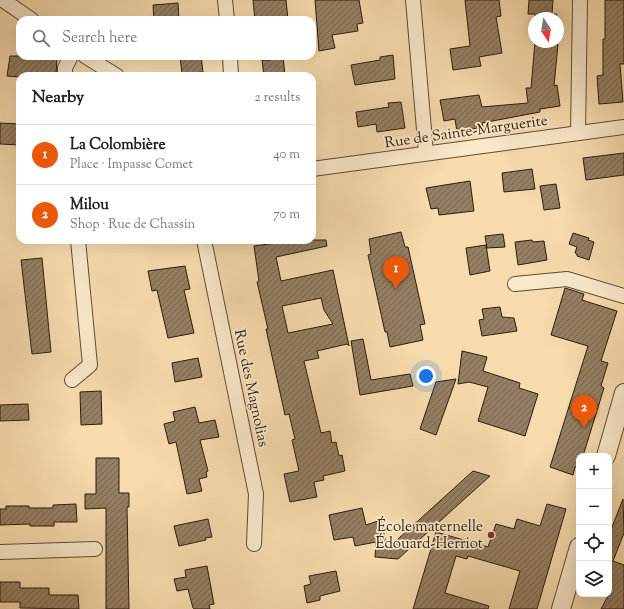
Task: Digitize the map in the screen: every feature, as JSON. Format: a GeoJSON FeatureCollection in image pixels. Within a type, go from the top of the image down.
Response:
{"type":"FeatureCollection","features":[{"type":"Feature","properties":{"kind":"street"},"geometry":{"type":"LineString","coordinates":[[3,0],[26,16]]}},
{"type":"Feature","properties":{"kind":"street"},"geometry":{"type":"LineString","coordinates":[[225,0],[227,16]]}},
{"type":"Feature","properties":{"kind":"street"},"geometry":{"type":"LineString","coordinates":[[413,0],[426,154]]}},
{"type":"Feature","properties":{"kind":"street"},"geometry":{"type":"LineString","coordinates":[[578,133],[580,0]]}},
{"type":"Feature","properties":{"kind":"street"},"geometry":{"type":"LineString","coordinates":[[65,72],[65,68],[69,60]]}},
{"type":"Feature","properties":{"kind":"street"},"geometry":{"type":"LineString","coordinates":[[91,60],[111,72]]}},
{"type":"Feature","properties":{"kind":"street"},"geometry":{"type":"LineString","coordinates":[[230,60],[231,72]]}},
{"type":"Feature","properties":{"kind":"street","name":"Rue de Sainte-Marguerite"},"geometry":{"type":"LineString","coordinates":[[316,169],[624,127]]}},
{"type":"Feature","properties":{"kind":"street"},"geometry":{"type":"LineString","coordinates":[[72,380],[90,365],[78,244]]}},
{"type":"Feature","properties":{"kind":"street","name":"Rue des Magnolias"},"geometry":{"type":"LineString","coordinates":[[205,244],[256,494],[254,544]]}},
{"type":"Feature","properties":{"kind":"street"},"geometry":{"type":"LineString","coordinates":[[515,284],[567,279],[624,296]]}},
{"type":"Feature","properties":{"kind":"street"},"geometry":{"type":"LineString","coordinates":[[607,453],[624,393]]}},
{"type":"Feature","properties":{"kind":"street"},"geometry":{"type":"LineString","coordinates":[[0,552],[95,549]]}},
{"type":"Feature","properties":{"kind":"street"},"geometry":{"type":"LineString","coordinates":[[561,609],[576,557]]}},
{"type":"Feature","properties":{"kind":"building"},"geometry":{"type":"Polygon","coordinates":[[[253,0],[286,0],[288,16],[255,16],[253,0]]]}},
{"type":"Feature","properties":{"kind":"building"},"geometry":{"type":"Polygon","coordinates":[[[315,0],[359,0],[363,23],[357,24],[358,31],[332,35],[335,48],[319,51],[315,0]]]}},
{"type":"Feature","properties":{"kind":"building"},"geometry":{"type":"Polygon","coordinates":[[[465,0],[499,0],[501,16],[496,17],[502,53],[479,57],[481,66],[453,70],[450,49],[470,46],[465,0]]]}},
{"type":"Feature","properties":{"kind":"building"},"geometry":{"type":"Polygon","coordinates":[[[529,0],[553,0],[552,12],[528,12],[529,0]]]}},
{"type":"Feature","properties":{"kind":"building"},"geometry":{"type":"Polygon","coordinates":[[[605,0],[624,0],[624,64],[620,64],[623,102],[599,104],[597,76],[603,75],[605,0]]]}},
{"type":"Feature","properties":{"kind":"building"},"geometry":{"type":"Polygon","coordinates":[[[178,3],[179,16],[154,16],[153,5],[178,3]]]}},
{"type":"Feature","properties":{"kind":"building"},"geometry":{"type":"Polygon","coordinates":[[[534,48],[558,48],[554,86],[557,85],[560,106],[540,109],[540,112],[482,123],[483,127],[457,132],[455,119],[444,121],[440,100],[479,95],[482,107],[528,103],[526,88],[531,88],[534,48]]]}},
{"type":"Feature","properties":{"kind":"building"},"geometry":{"type":"Polygon","coordinates":[[[393,55],[395,79],[355,85],[351,65],[380,60],[380,57],[393,55]]]}},
{"type":"Feature","properties":{"kind":"building"},"geometry":{"type":"Polygon","coordinates":[[[10,56],[16,56],[16,60],[57,60],[56,72],[16,72],[16,77],[7,76],[10,56]]]}},
{"type":"Feature","properties":{"kind":"building"},"geometry":{"type":"Polygon","coordinates":[[[180,60],[202,60],[203,72],[182,72],[180,60]]]}},
{"type":"Feature","properties":{"kind":"building"},"geometry":{"type":"Polygon","coordinates":[[[262,60],[283,60],[285,72],[264,72],[262,60]]]}},
{"type":"Feature","properties":{"kind":"building"},"geometry":{"type":"Polygon","coordinates":[[[401,102],[405,128],[377,132],[376,124],[358,127],[356,112],[389,107],[388,103],[401,102]]]}},
{"type":"Feature","properties":{"kind":"building"},"geometry":{"type":"Polygon","coordinates":[[[0,123],[16,124],[16,145],[0,144],[0,123]]]}},
{"type":"Feature","properties":{"kind":"building"},"geometry":{"type":"Polygon","coordinates":[[[624,153],[624,175],[586,180],[583,158],[624,153]]]}},
{"type":"Feature","properties":{"kind":"building"},"geometry":{"type":"Polygon","coordinates":[[[532,169],[535,189],[504,192],[502,173],[532,169]]]}},
{"type":"Feature","properties":{"kind":"building"},"geometry":{"type":"Polygon","coordinates":[[[470,181],[474,211],[439,215],[438,208],[431,209],[426,188],[470,181]]]}},
{"type":"Feature","properties":{"kind":"building"},"geometry":{"type":"Polygon","coordinates":[[[556,184],[560,208],[544,210],[540,186],[556,184]]]}},
{"type":"Feature","properties":{"kind":"building"},"geometry":{"type":"Polygon","coordinates":[[[401,232],[405,247],[408,247],[425,324],[420,325],[423,340],[390,347],[387,332],[385,332],[368,255],[371,254],[369,239],[401,232]]]}},
{"type":"Feature","properties":{"kind":"building"},"geometry":{"type":"Polygon","coordinates":[[[573,233],[589,238],[588,240],[594,242],[589,260],[577,256],[575,253],[577,247],[569,244],[573,233]]]}},
{"type":"Feature","properties":{"kind":"building"},"geometry":{"type":"Polygon","coordinates":[[[503,234],[505,247],[487,248],[485,236],[503,234]]]}},
{"type":"Feature","properties":{"kind":"building"},"geometry":{"type":"Polygon","coordinates":[[[316,240],[326,240],[327,246],[276,257],[281,281],[333,270],[349,346],[347,344],[317,351],[319,358],[304,361],[321,433],[330,431],[332,443],[336,442],[339,456],[342,455],[345,471],[323,476],[324,480],[314,482],[317,497],[290,502],[284,474],[299,471],[292,440],[295,439],[289,414],[285,415],[266,329],[268,329],[257,282],[259,281],[254,246],[268,244],[316,244],[316,240]],[[321,298],[282,306],[288,333],[333,324],[324,310],[321,298]]]}},
{"type":"Feature","properties":{"kind":"building"},"geometry":{"type":"Polygon","coordinates":[[[532,240],[533,242],[544,241],[547,260],[518,265],[515,242],[532,240]]]}},
{"type":"Feature","properties":{"kind":"building"},"geometry":{"type":"Polygon","coordinates":[[[486,245],[490,271],[470,275],[466,248],[486,245]]]}},
{"type":"Feature","properties":{"kind":"building"},"geometry":{"type":"Polygon","coordinates":[[[42,258],[51,352],[32,354],[21,260],[42,258]]]}},
{"type":"Feature","properties":{"kind":"building"},"geometry":{"type":"Polygon","coordinates":[[[185,266],[190,289],[184,290],[194,333],[168,338],[157,290],[152,291],[148,271],[185,266]]]}},
{"type":"Feature","properties":{"kind":"building"},"geometry":{"type":"Polygon","coordinates":[[[565,288],[584,294],[582,300],[617,311],[601,361],[608,363],[601,386],[604,388],[584,453],[576,453],[576,467],[573,475],[550,467],[588,346],[551,335],[565,288]]]}},
{"type":"Feature","properties":{"kind":"building"},"geometry":{"type":"Polygon","coordinates":[[[500,307],[502,317],[514,318],[517,331],[482,336],[479,320],[484,319],[482,309],[500,307]]]}},
{"type":"Feature","properties":{"kind":"building"},"geometry":{"type":"Polygon","coordinates":[[[363,339],[371,380],[410,374],[413,386],[360,395],[351,341],[363,339]]]}},
{"type":"Feature","properties":{"kind":"building"},"geometry":{"type":"Polygon","coordinates":[[[462,351],[487,357],[483,371],[520,383],[519,388],[538,394],[525,436],[478,421],[488,387],[469,382],[458,384],[462,351]]]}},
{"type":"Feature","properties":{"kind":"building"},"geometry":{"type":"Polygon","coordinates":[[[198,358],[202,377],[175,382],[172,363],[198,358]]]}},
{"type":"Feature","properties":{"kind":"building"},"geometry":{"type":"Polygon","coordinates":[[[456,379],[436,435],[420,429],[436,382],[456,379]]]}},
{"type":"Feature","properties":{"kind":"building"},"geometry":{"type":"Polygon","coordinates":[[[101,391],[102,424],[81,425],[80,392],[101,391]]]}},
{"type":"Feature","properties":{"kind":"building"},"geometry":{"type":"Polygon","coordinates":[[[28,404],[29,420],[0,421],[0,405],[28,404]]]}},
{"type":"Feature","properties":{"kind":"building"},"geometry":{"type":"Polygon","coordinates":[[[195,407],[199,423],[215,420],[219,437],[200,440],[208,471],[206,472],[207,477],[199,479],[202,491],[187,494],[176,442],[169,444],[164,424],[175,421],[173,412],[195,407]]]}},
{"type":"Feature","properties":{"kind":"building"},"geometry":{"type":"Polygon","coordinates":[[[96,458],[119,458],[119,493],[129,493],[129,507],[127,507],[129,609],[106,609],[106,508],[85,509],[85,494],[96,494],[96,458]]]}},
{"type":"Feature","properties":{"kind":"building"},"geometry":{"type":"Polygon","coordinates":[[[473,471],[490,476],[398,559],[375,557],[376,542],[355,546],[353,537],[334,540],[329,515],[362,508],[366,525],[381,520],[387,549],[473,471]]]}},
{"type":"Feature","properties":{"kind":"building"},"geometry":{"type":"Polygon","coordinates":[[[623,499],[624,533],[613,561],[624,565],[624,609],[601,609],[607,597],[612,597],[612,527],[623,499]]]}},
{"type":"Feature","properties":{"kind":"building"},"geometry":{"type":"Polygon","coordinates":[[[76,504],[77,522],[54,522],[54,526],[30,526],[30,524],[0,525],[0,509],[6,509],[6,506],[53,508],[53,505],[76,504]]]}},
{"type":"Feature","properties":{"kind":"building"},"geometry":{"type":"Polygon","coordinates":[[[547,504],[566,509],[537,609],[509,609],[520,571],[468,556],[467,559],[456,556],[445,593],[489,606],[488,609],[413,609],[436,532],[488,547],[496,524],[514,529],[517,519],[540,526],[547,504]]]}},
{"type":"Feature","properties":{"kind":"building"},"geometry":{"type":"Polygon","coordinates":[[[208,519],[212,537],[205,538],[206,540],[179,546],[174,526],[208,519]]]}},
{"type":"Feature","properties":{"kind":"building"},"geometry":{"type":"Polygon","coordinates":[[[207,566],[214,604],[209,605],[210,609],[195,609],[193,608],[188,589],[177,591],[174,579],[186,577],[185,570],[207,566]]]}},
{"type":"Feature","properties":{"kind":"building"},"geometry":{"type":"Polygon","coordinates":[[[336,571],[340,591],[320,596],[320,600],[307,603],[304,586],[311,584],[309,576],[336,571]]]}},
{"type":"Feature","properties":{"kind":"building"},"geometry":{"type":"Polygon","coordinates":[[[0,582],[20,582],[20,588],[49,588],[49,595],[78,595],[79,609],[20,608],[20,602],[0,602],[0,582]]]}},
{"type":"Feature","properties":{"kind":"place","name":"La Colombière"},"geometry":{"type":"Point","coordinates":[396,289]}},
{"type":"Feature","properties":{"kind":"place","name":"Milou"},"geometry":{"type":"Point","coordinates":[584,428]}},
{"type":"Feature","properties":{"kind":"place","name":"École maternelle Édouard-Herriot"},"geometry":{"type":"Point","coordinates":[491,535]}}]}
